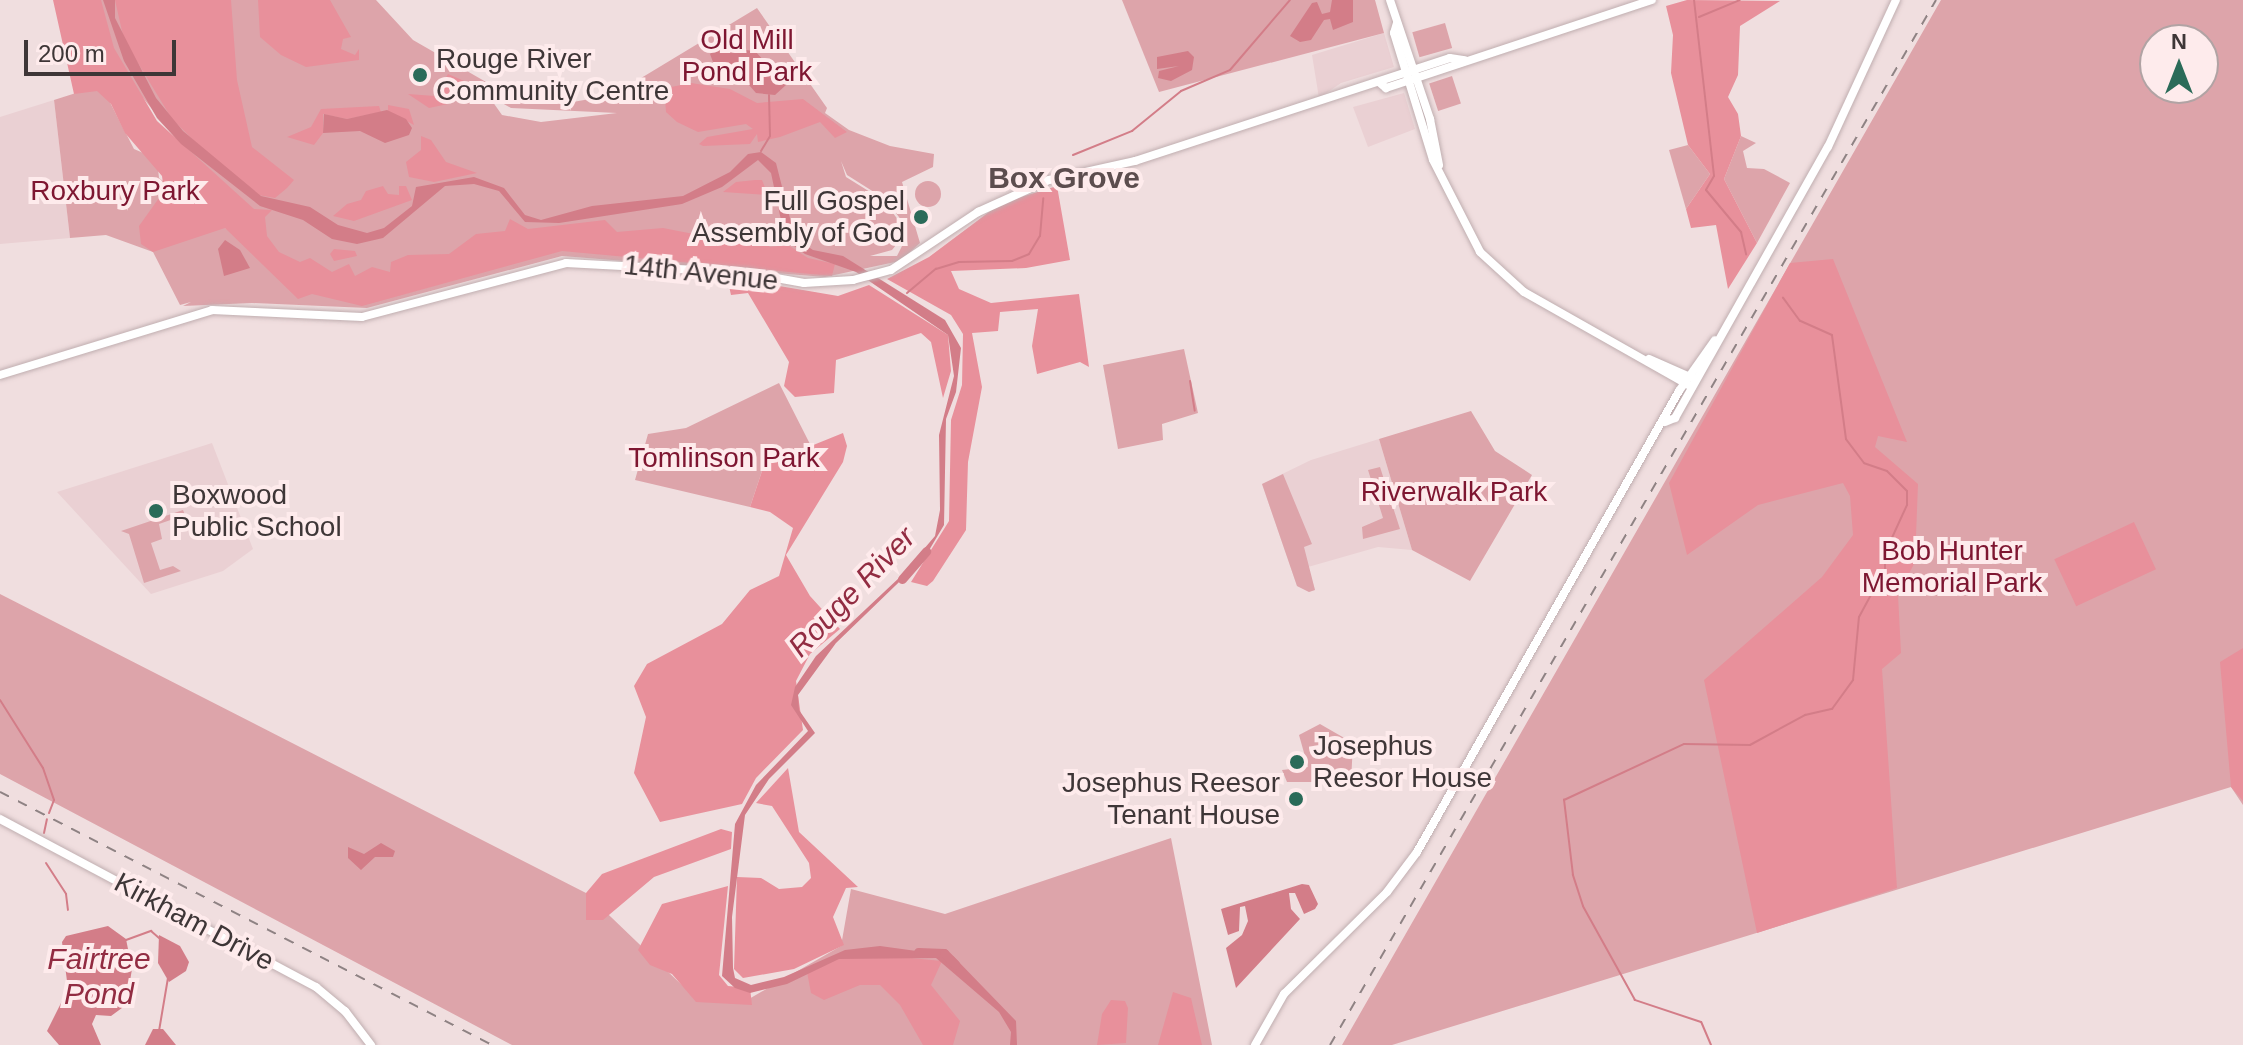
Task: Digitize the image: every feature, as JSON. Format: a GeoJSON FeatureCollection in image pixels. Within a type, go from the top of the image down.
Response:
{"type":"FeatureCollection","features":[{"type":"Feature","properties":{"kind":"main road"},"geometry":{"type":"LineString","coordinates":[[1390,0],[1433,160],[1439,165],[1464,229],[1498,270],[1524,292],[1690,382]]}},
{"type":"Feature","properties":{"kind":"main road","name":"14th Avenue"},"geometry":{"type":"LineString","coordinates":[[0,375],[212,310],[362,317],[566,263],[748,273],[794,282],[853,280],[891,270],[978,212],[1049,180],[1135,161],[1412,75],[1450,58],[1465,60],[1652,0]]}},
{"type":"Feature","properties":{"kind":"main road"},"geometry":{"type":"LineString","coordinates":[[1255,1045],[1284,994],[1387,892],[1417,852],[1665,422],[1675,418],[1690,382],[1828,147],[1896,0]]}},
{"type":"Feature","properties":{"kind":"main road","name":"Kirkham Drive"},"geometry":{"type":"LineString","coordinates":[[0,819],[316,987],[345,1011],[371,1045]]}},
{"type":"Feature","properties":{"kind":"shaded area"},"geometry":{"type":"Polygon","coordinates":[[[53,0],[101,0],[114,48],[157,121],[254,209],[272,210],[265,217],[267,236],[279,252],[300,262],[310,258],[332,272],[349,264],[355,276],[372,267],[390,272],[391,262],[408,255],[449,254],[476,234],[505,231],[510,219],[528,229],[605,220],[617,232],[663,228],[714,238],[757,238],[770,247],[788,245],[808,258],[835,264],[832,276],[562,251],[362,306],[312,294],[298,299],[225,228],[153,252],[141,244],[139,226],[164,191],[162,176],[125,133],[111,104],[97,91],[74,94],[53,0]]]}},
{"type":"Feature","properties":{"kind":"shaded area"},"geometry":{"type":"Polygon","coordinates":[[[115,0],[231,0],[237,80],[252,147],[294,180],[287,188],[275,198],[258,195],[231,177],[172,119],[124,40],[115,0]]]}},
{"type":"Feature","properties":{"kind":"shaded area"},"geometry":{"type":"Polygon","coordinates":[[[258,0],[330,0],[351,37],[343,39],[341,49],[355,55],[359,49],[359,60],[306,67],[281,55],[260,37],[258,0]]]}},
{"type":"Feature","properties":{"kind":"shaded area"},"geometry":{"type":"Polygon","coordinates":[[[1687,0],[1780,1],[1740,26],[1738,75],[1728,97],[1738,114],[1741,136],[1724,179],[1757,243],[1728,289],[1716,225],[1691,228],[1686,209],[1710,174],[1688,145],[1671,73],[1673,35],[1666,6],[1687,0]]]}},
{"type":"Feature","properties":{"kind":"shaded area"},"geometry":{"type":"Polygon","coordinates":[[[1384,33],[1394,67],[1341,83],[1319,98],[1312,55],[1384,33]]]}},
{"type":"Feature","properties":{"kind":"shaded area"},"geometry":{"type":"Polygon","coordinates":[[[448,74],[485,90],[489,97],[467,96],[470,90],[458,84],[449,90],[448,104],[429,108],[408,94],[435,96],[448,74]]]}},
{"type":"Feature","properties":{"kind":"shaded area"},"geometry":{"type":"Polygon","coordinates":[[[691,83],[730,89],[757,103],[803,99],[847,132],[835,138],[820,122],[758,142],[757,134],[750,144],[703,146],[699,144],[707,137],[753,129],[746,124],[698,132],[677,122],[666,112],[665,99],[671,87],[691,83]]]}},
{"type":"Feature","properties":{"kind":"shaded area"},"geometry":{"type":"Polygon","coordinates":[[[1404,93],[1415,129],[1368,147],[1353,107],[1404,93]]]}},
{"type":"Feature","properties":{"kind":"shaded area"},"geometry":{"type":"Polygon","coordinates":[[[54,100],[70,238],[0,244],[0,117],[54,100]]]}},
{"type":"Feature","properties":{"kind":"shaded area"},"geometry":{"type":"Polygon","coordinates":[[[388,105],[409,109],[414,125],[388,111],[388,105]]]}},
{"type":"Feature","properties":{"kind":"shaded area"},"geometry":{"type":"Polygon","coordinates":[[[379,106],[381,112],[347,119],[323,114],[323,133],[314,145],[287,137],[311,127],[321,109],[379,106]]]}},
{"type":"Feature","properties":{"kind":"shaded area"},"geometry":{"type":"Polygon","coordinates":[[[421,136],[431,140],[446,162],[477,173],[434,182],[409,177],[406,162],[421,150],[421,136]]]}},
{"type":"Feature","properties":{"kind":"shaded area"},"geometry":{"type":"Polygon","coordinates":[[[762,180],[768,195],[723,192],[736,182],[762,180]]]}},
{"type":"Feature","properties":{"kind":"shaded area"},"geometry":{"type":"Polygon","coordinates":[[[383,186],[388,194],[399,195],[399,186],[406,186],[412,200],[354,221],[333,216],[347,204],[361,200],[366,191],[383,186]]]}},
{"type":"Feature","properties":{"kind":"shaded area"},"geometry":{"type":"Polygon","coordinates":[[[1057,186],[1070,260],[1026,268],[951,271],[959,289],[991,303],[1079,294],[1089,367],[1080,362],[1037,374],[1032,346],[1038,309],[1000,312],[998,331],[972,333],[982,387],[968,462],[966,530],[933,581],[927,586],[911,582],[949,521],[951,420],[962,385],[963,334],[951,315],[887,279],[929,257],[1001,203],[1057,186]]]}},
{"type":"Feature","properties":{"kind":"shaded area"},"geometry":{"type":"Polygon","coordinates":[[[334,249],[355,251],[357,256],[334,261],[330,254],[334,249]]]}},
{"type":"Feature","properties":{"kind":"shaded area"},"geometry":{"type":"Polygon","coordinates":[[[1833,259],[1907,442],[1878,436],[1875,447],[1918,484],[1915,562],[1898,595],[1901,653],[1882,669],[1897,888],[1757,933],[1704,680],[1822,577],[1853,535],[1850,496],[1843,483],[1758,505],[1687,555],[1669,483],[1790,263],[1833,259]]]}},
{"type":"Feature","properties":{"kind":"shaded area"},"geometry":{"type":"Polygon","coordinates":[[[727,277],[838,296],[869,285],[948,335],[951,371],[943,398],[931,342],[921,333],[836,360],[834,393],[795,397],[784,386],[789,362],[748,293],[731,295],[727,277]]]}},
{"type":"Feature","properties":{"kind":"shaded area"},"geometry":{"type":"Polygon","coordinates":[[[843,433],[847,446],[843,462],[786,555],[810,596],[840,629],[810,654],[796,681],[803,730],[756,778],[742,804],[660,822],[634,773],[646,717],[634,686],[647,664],[722,624],[750,590],[779,576],[793,528],[770,512],[750,507],[764,465],[843,433]]]}},
{"type":"Feature","properties":{"kind":"shaded area"},"geometry":{"type":"Polygon","coordinates":[[[1379,439],[1412,550],[1378,547],[1308,567],[1315,590],[1309,592],[1297,586],[1262,484],[1311,460],[1379,439]]]}},
{"type":"Feature","properties":{"kind":"shaded area","name":"Boxwood Public School"},"geometry":{"type":"Polygon","coordinates":[[[212,443],[253,549],[223,571],[151,594],[57,492],[212,443]]]}},
{"type":"Feature","properties":{"kind":"shaded area"},"geometry":{"type":"Polygon","coordinates":[[[2134,522],[2156,569],[2076,606],[2054,559],[2134,522]]]}},
{"type":"Feature","properties":{"kind":"shaded area"},"geometry":{"type":"Polygon","coordinates":[[[2243,648],[2243,801],[2231,787],[2220,662],[2243,648]]]}},
{"type":"Feature","properties":{"kind":"shaded area"},"geometry":{"type":"Polygon","coordinates":[[[788,768],[799,832],[858,887],[846,888],[833,917],[844,945],[794,969],[743,978],[734,969],[737,877],[761,878],[779,889],[802,887],[811,878],[809,863],[772,806],[756,803],[788,768]]]}},
{"type":"Feature","properties":{"kind":"shaded area"},"geometry":{"type":"Polygon","coordinates":[[[721,829],[732,832],[731,849],[654,877],[603,920],[586,920],[586,893],[602,874],[721,829]]]}},
{"type":"Feature","properties":{"kind":"shaded area"},"geometry":{"type":"Polygon","coordinates":[[[728,886],[719,975],[728,986],[750,988],[752,1005],[696,1002],[672,974],[650,965],[638,950],[662,904],[728,886]]]}},
{"type":"Feature","properties":{"kind":"shaded area"},"geometry":{"type":"Polygon","coordinates":[[[878,955],[942,961],[931,985],[960,1021],[953,1045],[923,1045],[900,1005],[880,985],[860,985],[824,1000],[811,993],[807,972],[839,958],[878,955]]]}},
{"type":"Feature","properties":{"kind":"shaded area"},"geometry":{"type":"Polygon","coordinates":[[[1173,992],[1191,998],[1202,1045],[1158,1045],[1173,992]]]}},
{"type":"Feature","properties":{"kind":"shaded area"},"geometry":{"type":"Polygon","coordinates":[[[1111,1000],[1125,1001],[1128,1008],[1126,1043],[1097,1045],[1102,1014],[1111,1000]]]}},
{"type":"Feature","properties":{"kind":"green space"},"geometry":{"type":"Polygon","coordinates":[[[93,0],[376,0],[413,40],[493,86],[519,96],[567,103],[613,95],[757,8],[827,108],[825,113],[849,130],[890,146],[934,154],[933,167],[902,182],[920,243],[900,261],[825,277],[562,256],[367,308],[252,303],[183,306],[191,302],[180,305],[153,252],[106,235],[70,238],[54,100],[101,85],[134,149],[157,159],[159,178],[232,233],[216,187],[111,59],[93,0]],[[463,81],[490,98],[502,115],[541,122],[617,113],[511,108],[463,81]],[[841,161],[846,177],[883,200],[899,221],[900,240],[892,250],[870,256],[897,256],[906,238],[902,221],[885,199],[847,175],[841,161]]]}},
{"type":"Feature","properties":{"kind":"green space"},"geometry":{"type":"Polygon","coordinates":[[[1122,0],[1375,0],[1384,33],[1159,92],[1122,0]]]}},
{"type":"Feature","properties":{"kind":"green space","name":"Bob Hunter Memorial Park"},"geometry":{"type":"Polygon","coordinates":[[[1941,0],[2243,0],[2243,805],[2231,787],[1392,1045],[1342,1045],[1941,0]]]}},
{"type":"Feature","properties":{"kind":"green space"},"geometry":{"type":"Polygon","coordinates":[[[1445,23],[1452,48],[1419,57],[1412,32],[1445,23]]]}},
{"type":"Feature","properties":{"kind":"green space"},"geometry":{"type":"Polygon","coordinates":[[[1452,76],[1461,104],[1438,111],[1429,83],[1452,76]]]}},
{"type":"Feature","properties":{"kind":"green space"},"geometry":{"type":"Polygon","coordinates":[[[1741,136],[1756,143],[1743,151],[1747,168],[1764,169],[1790,183],[1757,243],[1724,179],[1741,136]]]}},
{"type":"Feature","properties":{"kind":"green space"},"geometry":{"type":"Polygon","coordinates":[[[1688,145],[1710,174],[1686,209],[1669,150],[1688,145]]]}},
{"type":"Feature","properties":{"kind":"green space"},"geometry":{"type":"Polygon","coordinates":[[[928,181],[937,185],[941,194],[937,203],[928,207],[919,203],[915,194],[919,185],[928,181]]]}},
{"type":"Feature","properties":{"kind":"green space"},"geometry":{"type":"Polygon","coordinates":[[[1184,349],[1198,413],[1162,424],[1163,440],[1118,449],[1103,365],[1184,349]]]}},
{"type":"Feature","properties":{"kind":"green space","name":"Tomlinson Park"},"geometry":{"type":"Polygon","coordinates":[[[779,383],[811,446],[764,465],[750,507],[635,480],[648,434],[686,428],[779,383]]]}},
{"type":"Feature","properties":{"kind":"green space","name":"Riverwalk Park"},"geometry":{"type":"Polygon","coordinates":[[[1471,411],[1495,451],[1532,475],[1470,581],[1412,550],[1379,439],[1471,411]]]}},
{"type":"Feature","properties":{"kind":"green space"},"geometry":{"type":"Polygon","coordinates":[[[1380,467],[1400,529],[1363,539],[1362,527],[1383,518],[1368,470],[1380,467]]]}},
{"type":"Feature","properties":{"kind":"green space"},"geometry":{"type":"Polygon","coordinates":[[[1283,474],[1312,544],[1304,547],[1315,590],[1309,592],[1297,586],[1262,484],[1283,474]]]}},
{"type":"Feature","properties":{"kind":"green space"},"geometry":{"type":"Polygon","coordinates":[[[183,510],[185,515],[159,524],[162,539],[151,543],[160,570],[173,566],[181,571],[144,583],[129,534],[121,531],[183,510]]]}},
{"type":"Feature","properties":{"kind":"green space"},"geometry":{"type":"Polygon","coordinates":[[[0,594],[586,893],[687,990],[742,1003],[841,946],[851,889],[945,914],[1171,838],[1212,1045],[512,1045],[0,774],[0,594]]]}},
{"type":"Feature","properties":{"kind":"green space"},"geometry":{"type":"Polygon","coordinates":[[[1320,724],[1353,743],[1351,782],[1287,782],[1282,770],[1308,767],[1299,735],[1320,724]]]}},
{"type":"Feature","properties":{"kind":"water"},"geometry":{"type":"Polygon","coordinates":[[[103,0],[115,0],[115,18],[156,98],[183,131],[261,196],[310,207],[338,225],[367,233],[384,228],[412,206],[416,187],[474,177],[504,188],[525,215],[541,220],[592,206],[683,196],[730,172],[748,154],[761,152],[776,163],[795,238],[813,250],[843,256],[945,320],[961,348],[956,392],[946,419],[944,525],[925,557],[836,643],[798,695],[799,710],[815,733],[769,779],[745,815],[732,917],[733,968],[735,978],[751,985],[784,977],[845,950],[880,946],[953,956],[1016,1021],[1017,1045],[1010,1045],[1011,1032],[999,1012],[936,958],[839,959],[787,984],[750,993],[735,988],[722,976],[735,824],[756,785],[808,731],[791,705],[795,687],[816,656],[900,577],[935,536],[940,510],[939,435],[954,376],[948,335],[856,272],[805,254],[785,239],[771,173],[758,160],[722,187],[682,204],[559,223],[525,222],[499,191],[474,184],[445,186],[383,238],[357,244],[332,239],[303,220],[260,206],[181,144],[157,118],[124,61],[103,0]]]}},
{"type":"Feature","properties":{"kind":"water"},"geometry":{"type":"Polygon","coordinates":[[[1332,0],[1353,0],[1353,22],[1333,30],[1330,19],[1324,20],[1311,40],[1300,42],[1290,36],[1312,3],[1317,2],[1322,14],[1330,12],[1332,0]]]}},
{"type":"Feature","properties":{"kind":"water"},"geometry":{"type":"Polygon","coordinates":[[[717,47],[755,51],[786,85],[775,95],[756,93],[742,77],[723,72],[713,62],[710,54],[717,47]]]}},
{"type":"Feature","properties":{"kind":"water"},"geometry":{"type":"Polygon","coordinates":[[[1188,51],[1194,57],[1192,70],[1171,81],[1158,78],[1159,71],[1179,66],[1157,69],[1157,57],[1188,51]]]}},
{"type":"Feature","properties":{"kind":"water"},"geometry":{"type":"Polygon","coordinates":[[[387,110],[406,119],[412,128],[409,135],[385,143],[360,131],[323,133],[324,114],[347,119],[387,110]]]}},
{"type":"Feature","properties":{"kind":"water"},"geometry":{"type":"Polygon","coordinates":[[[225,240],[240,250],[250,268],[224,276],[218,249],[225,240]]]}},
{"type":"Feature","properties":{"kind":"water"},"geometry":{"type":"Polygon","coordinates":[[[381,843],[395,851],[393,857],[375,857],[361,870],[348,858],[348,847],[364,854],[381,843]]]}},
{"type":"Feature","properties":{"kind":"water"},"geometry":{"type":"Polygon","coordinates":[[[1302,884],[1309,885],[1318,904],[1315,909],[1304,914],[1295,893],[1289,893],[1291,909],[1300,919],[1236,988],[1226,948],[1242,935],[1248,921],[1245,906],[1240,907],[1239,931],[1228,935],[1221,909],[1302,884]]]}},
{"type":"Feature","properties":{"kind":"water","name":"Fairtree Pond"},"geometry":{"type":"Polygon","coordinates":[[[108,926],[126,939],[132,969],[126,1005],[111,1016],[96,1015],[92,1024],[101,1045],[59,1045],[47,1031],[68,989],[62,942],[66,936],[108,926]]]}},
{"type":"Feature","properties":{"kind":"water"},"geometry":{"type":"Polygon","coordinates":[[[159,935],[180,946],[189,962],[186,971],[169,982],[158,963],[159,935]]]}},
{"type":"Feature","properties":{"kind":"water"},"geometry":{"type":"Polygon","coordinates":[[[153,1029],[163,1029],[176,1045],[145,1045],[153,1029]]]}},
{"type":"Feature","properties":{"kind":"waterway"},"geometry":{"type":"LineString","coordinates":[[1073,155],[1132,131],[1181,91],[1230,70],[1290,0]]}},
{"type":"Feature","properties":{"kind":"waterway"},"geometry":{"type":"LineString","coordinates":[[1694,0],[1714,176],[1706,190],[1741,232],[1746,254]]}},
{"type":"Feature","properties":{"kind":"waterway"},"geometry":{"type":"LineString","coordinates":[[1699,17],[1740,0]]}},
{"type":"Feature","properties":{"kind":"waterway"},"geometry":{"type":"LineString","coordinates":[[761,151],[770,136],[769,95]]}},
{"type":"Feature","properties":{"kind":"waterway"},"geometry":{"type":"LineString","coordinates":[[907,293],[936,269],[959,262],[1012,261],[1029,254],[1040,236],[1043,198]]}},
{"type":"Feature","properties":{"kind":"waterway"},"geometry":{"type":"LineString","coordinates":[[1711,1045],[1701,1022],[1635,1000],[1583,906],[1573,875],[1564,800],[1684,744],[1750,745],[1805,715],[1832,709],[1853,680],[1859,617],[1885,569],[1885,553],[1907,505],[1907,491],[1887,471],[1864,463],[1846,439],[1832,335],[1800,321],[1783,298]]}},
{"type":"Feature","properties":{"kind":"waterway"},"geometry":{"type":"LineString","coordinates":[[1190,381],[1195,411]]}},
{"type":"Feature","properties":{"kind":"waterway","name":"Rouge River"},"geometry":{"type":"LineString","coordinates":[[902,579],[926,551]]}},
{"type":"Feature","properties":{"kind":"waterway"},"geometry":{"type":"LineString","coordinates":[[0,700],[43,768],[54,800],[49,813]]}},
{"type":"Feature","properties":{"kind":"waterway"},"geometry":{"type":"LineString","coordinates":[[44,833],[47,819]]}},
{"type":"Feature","properties":{"kind":"waterway"},"geometry":{"type":"LineString","coordinates":[[46,863],[66,894],[68,910]]}},
{"type":"Feature","properties":{"kind":"waterway"},"geometry":{"type":"LineString","coordinates":[[126,940],[151,931],[159,938]]}},
{"type":"Feature","properties":{"kind":"waterway","name":"Rouge River"},"geometry":{"type":"LineString","coordinates":[[918,952],[944,953],[955,964]]}},
{"type":"Feature","properties":{"kind":"waterway"},"geometry":{"type":"LineString","coordinates":[[159,1031],[168,978]]}},
{"type":"Feature","properties":{"kind":"railway"},"geometry":{"type":"LineString","coordinates":[[1330,1045],[1936,0]]}},
{"type":"Feature","properties":{"kind":"railway"},"geometry":{"type":"LineString","coordinates":[[0,792],[492,1045]]}},
{"type":"Feature","properties":{"kind":"place","name":"Rouge River Community Centre"},"geometry":{"type":"Point","coordinates":[420,75]}},
{"type":"Feature","properties":{"kind":"place","name":"Full Gospel Assembly of God"},"geometry":{"type":"Point","coordinates":[921,217]}},
{"type":"Feature","properties":{"kind":"place","name":"Boxwood Public School"},"geometry":{"type":"Point","coordinates":[156,511]}},
{"type":"Feature","properties":{"kind":"place","name":"Josephus Reesor House"},"geometry":{"type":"Point","coordinates":[1297,762]}},
{"type":"Feature","properties":{"kind":"place","name":"Josephus Reesor Tenant House"},"geometry":{"type":"Point","coordinates":[1296,799]}},
{"type":"Feature","properties":{"kind":"district","name":"Box Grove"},"geometry":{"type":"Point","coordinates":[1064,178]}},
{"type":"Feature","properties":{"kind":"park label","name":"Old Mill Pond Park"},"geometry":{"type":"Point","coordinates":[747,56]}},
{"type":"Feature","properties":{"kind":"park label","name":"Roxbury Park"},"geometry":{"type":"Point","coordinates":[115,191]}}]}
